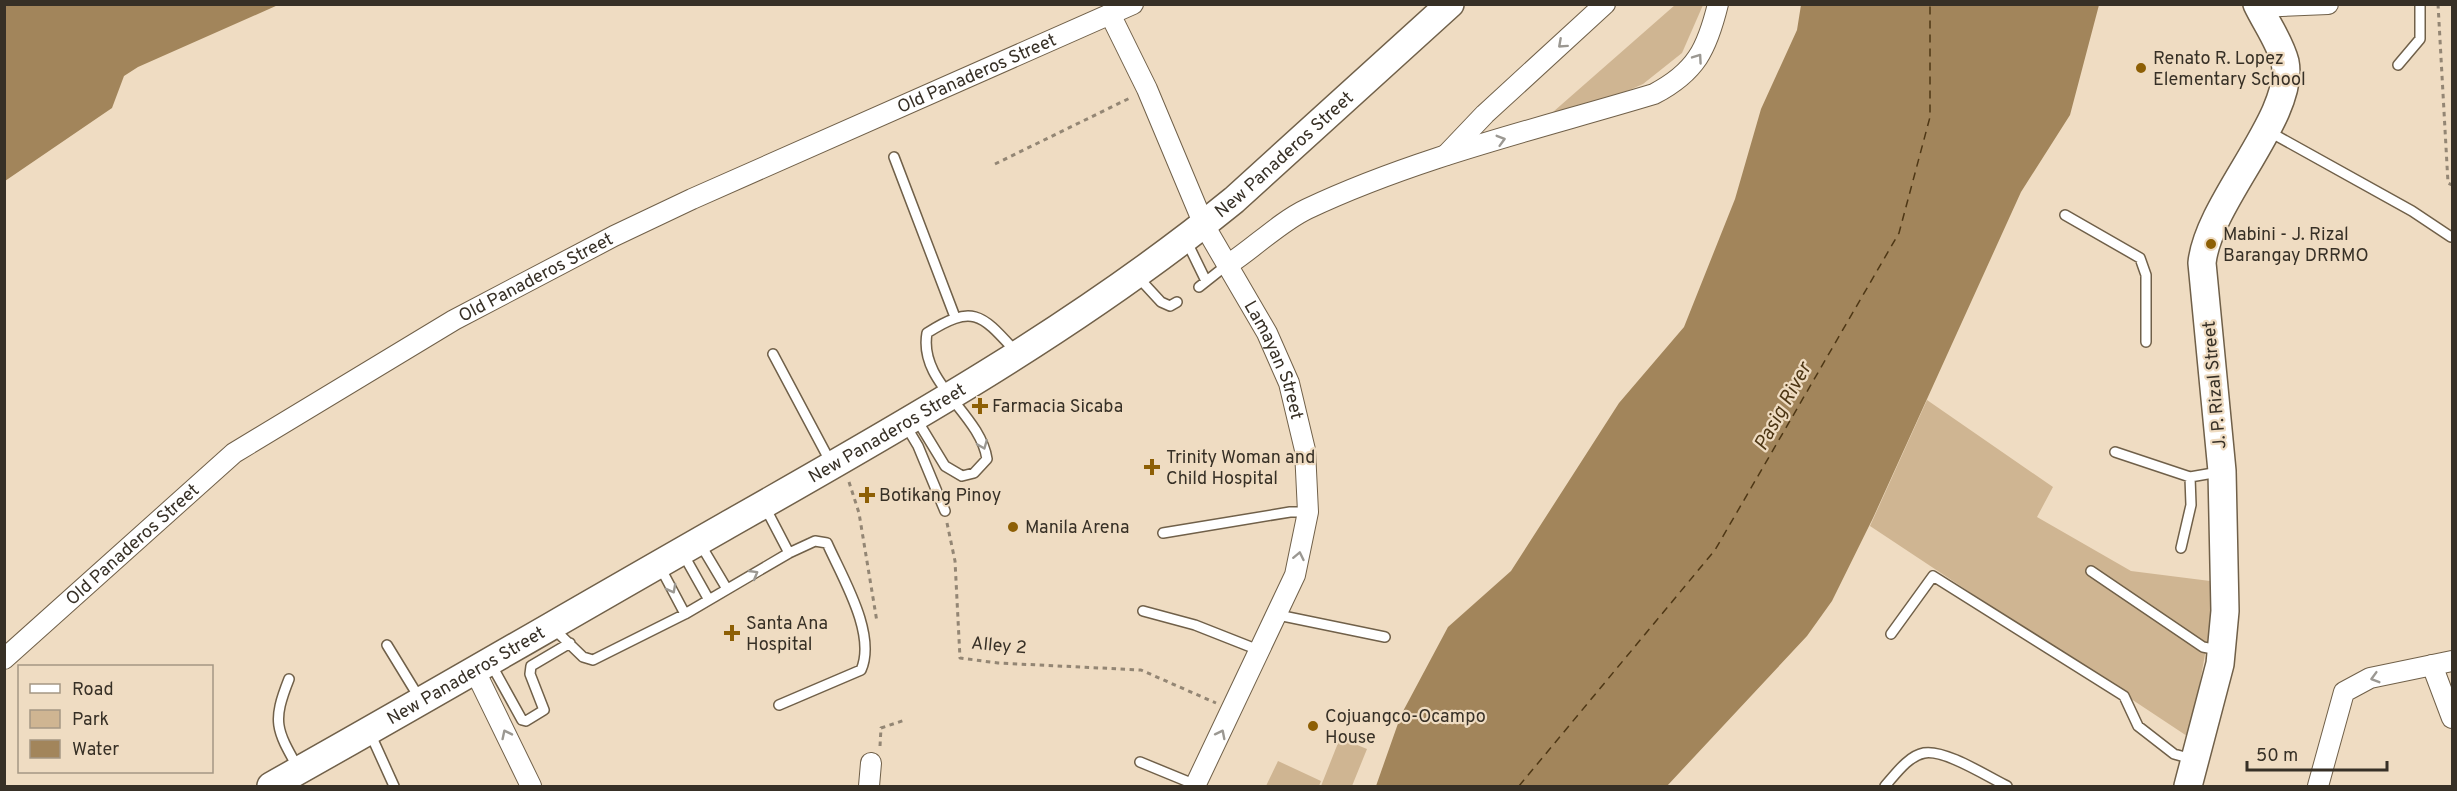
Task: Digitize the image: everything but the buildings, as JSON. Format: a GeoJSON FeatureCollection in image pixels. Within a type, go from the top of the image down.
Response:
{"type":"FeatureCollection","features":[{"type":"Feature","properties":{"kind":"main road","name":"New Panaderos Street"},"geometry":{"type":"LineString","coordinates":[[271,786],[483,666],[561,635],[680,553],[910,421],[1019,355],[1195,231],[1450,4]]}},
{"type":"Feature","properties":{"kind":"main road","name":"J. P. Rizal Street"},"geometry":{"type":"LineString","coordinates":[[2188,786],[2223,650],[2222,471],[2202,263],[2204,249],[2219,213],[2265,130],[2285,85],[2285,64],[2257,6]]}},
{"type":"Feature","properties":{"kind":"street","name":"Old Panaderos Street"},"geometry":{"type":"LineString","coordinates":[[4,658],[234,453],[454,320],[614,236],[682,204],[1133,4]]}},
{"type":"Feature","properties":{"kind":"street"},"geometry":{"type":"LineString","coordinates":[[1444,156],[1485,114],[1605,4]]}},
{"type":"Feature","properties":{"kind":"street"},"geometry":{"type":"LineString","coordinates":[[1229,264],[1305,210],[1444,156],[1654,94],[1674,83],[1691,69],[1704,50],[1718,4]]}},
{"type":"Feature","properties":{"kind":"street"},"geometry":{"type":"LineString","coordinates":[[2257,6],[2328,4]]}},
{"type":"Feature","properties":{"kind":"street","name":"Lamayan Street"},"geometry":{"type":"LineString","coordinates":[[1110,14],[1147,89],[1195,231],[1229,264],[1267,333],[1289,383],[1305,450],[1308,512],[1295,575],[1235,707],[1195,786]]}},
{"type":"Feature","properties":{"kind":"street"},"geometry":{"type":"LineString","coordinates":[[2318,786],[2344,692],[2370,678],[2452,661]]}},
{"type":"Feature","properties":{"kind":"street"},"geometry":{"type":"LineString","coordinates":[[2432,665],[2452,718]]}},
{"type":"Feature","properties":{"kind":"street"},"geometry":{"type":"LineString","coordinates":[[483,666],[531,786]]}},
{"type":"Feature","properties":{"kind":"street"},"geometry":{"type":"LineString","coordinates":[[868,786],[871,762]]}},
{"type":"Feature","properties":{"kind":"lane"},"geometry":{"type":"LineString","coordinates":[[2398,66],[2420,39],[2420,4]]}},
{"type":"Feature","properties":{"kind":"lane"},"geometry":{"type":"LineString","coordinates":[[2265,130],[2412,211],[2451,237]]}},
{"type":"Feature","properties":{"kind":"lane"},"geometry":{"type":"LineString","coordinates":[[894,157],[955,317]]}},
{"type":"Feature","properties":{"kind":"lane"},"geometry":{"type":"LineString","coordinates":[[2065,215],[2140,258],[2146,275],[2146,342]]}},
{"type":"Feature","properties":{"kind":"lane"},"geometry":{"type":"LineString","coordinates":[[1195,231],[1203,284],[1229,264]]}},
{"type":"Feature","properties":{"kind":"lane"},"geometry":{"type":"LineString","coordinates":[[1135,274],[1165,305],[1177,302]]}},
{"type":"Feature","properties":{"kind":"lane"},"geometry":{"type":"LineString","coordinates":[[910,421],[945,466],[962,476],[974,473],[987,459],[984,442],[926,356],[927,333],[955,317],[969,314],[989,324],[1019,355]]}},
{"type":"Feature","properties":{"kind":"lane"},"geometry":{"type":"LineString","coordinates":[[772,354],[837,463]]}},
{"type":"Feature","properties":{"kind":"lane"},"geometry":{"type":"LineString","coordinates":[[910,421],[945,511]]}},
{"type":"Feature","properties":{"kind":"lane"},"geometry":{"type":"LineString","coordinates":[[2115,452],[2190,477],[2222,471]]}},
{"type":"Feature","properties":{"kind":"lane"},"geometry":{"type":"LineString","coordinates":[[2181,548],[2191,505],[2190,477]]}},
{"type":"Feature","properties":{"kind":"lane"},"geometry":{"type":"LineString","coordinates":[[764,505],[789,553]]}},
{"type":"Feature","properties":{"kind":"lane"},"geometry":{"type":"LineString","coordinates":[[1163,533],[1290,512],[1308,512]]}},
{"type":"Feature","properties":{"kind":"lane"},"geometry":{"type":"LineString","coordinates":[[483,666],[522,720],[526,721],[544,711],[530,674],[531,666],[561,635],[583,657],[593,660],[685,614],[789,553],[815,541],[827,543],[865,633],[866,649],[861,670],[779,705]]}},
{"type":"Feature","properties":{"kind":"lane"},"geometry":{"type":"LineString","coordinates":[[680,553],[727,589]]}},
{"type":"Feature","properties":{"kind":"lane"},"geometry":{"type":"LineString","coordinates":[[680,553],[709,600]]}},
{"type":"Feature","properties":{"kind":"lane"},"geometry":{"type":"LineString","coordinates":[[680,553],[685,614]]}},
{"type":"Feature","properties":{"kind":"lane"},"geometry":{"type":"LineString","coordinates":[[2091,571],[2203,647],[2223,650]]}},
{"type":"Feature","properties":{"kind":"lane"},"geometry":{"type":"LineString","coordinates":[[1891,634],[1933,576],[2124,696],[2138,726],[2174,754],[2196,761]]}},
{"type":"Feature","properties":{"kind":"lane"},"geometry":{"type":"LineString","coordinates":[[1143,611],[1195,625],[1261,651]]}},
{"type":"Feature","properties":{"kind":"lane"},"geometry":{"type":"LineString","coordinates":[[1278,615],[1385,637]]}},
{"type":"Feature","properties":{"kind":"lane"},"geometry":{"type":"LineString","coordinates":[[387,645],[421,702]]}},
{"type":"Feature","properties":{"kind":"lane"},"geometry":{"type":"LineString","coordinates":[[289,679],[277,708],[277,719],[284,743],[300,771]]}},
{"type":"Feature","properties":{"kind":"lane"},"geometry":{"type":"LineString","coordinates":[[369,731],[394,786]]}},
{"type":"Feature","properties":{"kind":"lane"},"geometry":{"type":"LineString","coordinates":[[1885,786],[1909,760],[1924,753],[1944,756],[2007,786]]}},
{"type":"Feature","properties":{"kind":"lane"},"geometry":{"type":"LineString","coordinates":[[1140,762],[1195,786]]}},
{"type":"Feature","properties":{"kind":"path"},"geometry":{"type":"LineString","coordinates":[[2438,4],[2448,183],[2452,186]]}},
{"type":"Feature","properties":{"kind":"path"},"geometry":{"type":"LineString","coordinates":[[995,164],[1147,89]]}},
{"type":"Feature","properties":{"kind":"path"},"geometry":{"type":"LineString","coordinates":[[837,463],[860,513],[878,633]]}},
{"type":"Feature","properties":{"kind":"path","name":"Alley 2"},"geometry":{"type":"LineString","coordinates":[[945,511],[955,561],[960,658],[998,663],[1141,670],[1216,703],[1235,707]]}},
{"type":"Feature","properties":{"kind":"path"},"geometry":{"type":"LineString","coordinates":[[871,762],[880,751],[882,728],[905,720]]}},
{"type":"Feature","properties":{"kind":"green space"},"geometry":{"type":"Polygon","coordinates":[[[1675,5],[1703,5],[1682,53],[1643,84],[1566,118],[1553,112],[1675,5]]]}},
{"type":"Feature","properties":{"kind":"green space"},"geometry":{"type":"Polygon","coordinates":[[[1927,400],[2053,487],[2037,517],[2131,571],[2218,582],[2190,738],[1870,526],[1927,400]]]}},
{"type":"Feature","properties":{"kind":"green space"},"geometry":{"type":"Polygon","coordinates":[[[1340,738],[1367,749],[1352,786],[1321,786],[1340,738]]]}},
{"type":"Feature","properties":{"kind":"green space"},"geometry":{"type":"Polygon","coordinates":[[[1278,761],[1321,781],[1319,786],[1266,786],[1278,761]]]}},
{"type":"Feature","properties":{"kind":"water"},"geometry":{"type":"Polygon","coordinates":[[[5,4],[278,5],[138,67],[124,76],[112,108],[5,181],[5,4]]]}},
{"type":"Feature","properties":{"kind":"water","name":"Pasig River"},"geometry":{"type":"Polygon","coordinates":[[[1801,5],[2099,5],[2070,115],[2021,192],[1873,518],[1832,601],[1807,636],[1667,786],[1376,786],[1401,715],[1448,627],[1511,571],[1619,403],[1684,327],[1735,199],[1761,109],[1797,30],[1801,5]]]}},
{"type":"Feature","properties":{"kind":"ferry route"},"geometry":{"type":"LineString","coordinates":[[1519,786],[1715,550],[1899,233],[1930,117],[1930,4]]}},
{"type":"Feature","properties":{"kind":"place","name":"Renato R. Lopez Elementary School"},"geometry":{"type":"Point","coordinates":[2141,68]}},
{"type":"Feature","properties":{"kind":"place","name":"Mabini - J. Rizal Barangay DRRMO"},"geometry":{"type":"Point","coordinates":[2211,244]}},
{"type":"Feature","properties":{"kind":"place","name":"Farmacia Sicaba"},"geometry":{"type":"Point","coordinates":[980,406]}},
{"type":"Feature","properties":{"kind":"place","name":"Trinity Woman and Child Hospital"},"geometry":{"type":"Point","coordinates":[1152,467]}},
{"type":"Feature","properties":{"kind":"place","name":"Botikang Pinoy"},"geometry":{"type":"Point","coordinates":[867,495]}},
{"type":"Feature","properties":{"kind":"place","name":"Manila Arena"},"geometry":{"type":"Point","coordinates":[1013,527]}},
{"type":"Feature","properties":{"kind":"place","name":"Santa Ana Hospital"},"geometry":{"type":"Point","coordinates":[732,633]}},
{"type":"Feature","properties":{"kind":"place","name":"Cojuangco-Ocampo House"},"geometry":{"type":"Point","coordinates":[1313,726]}}]}
